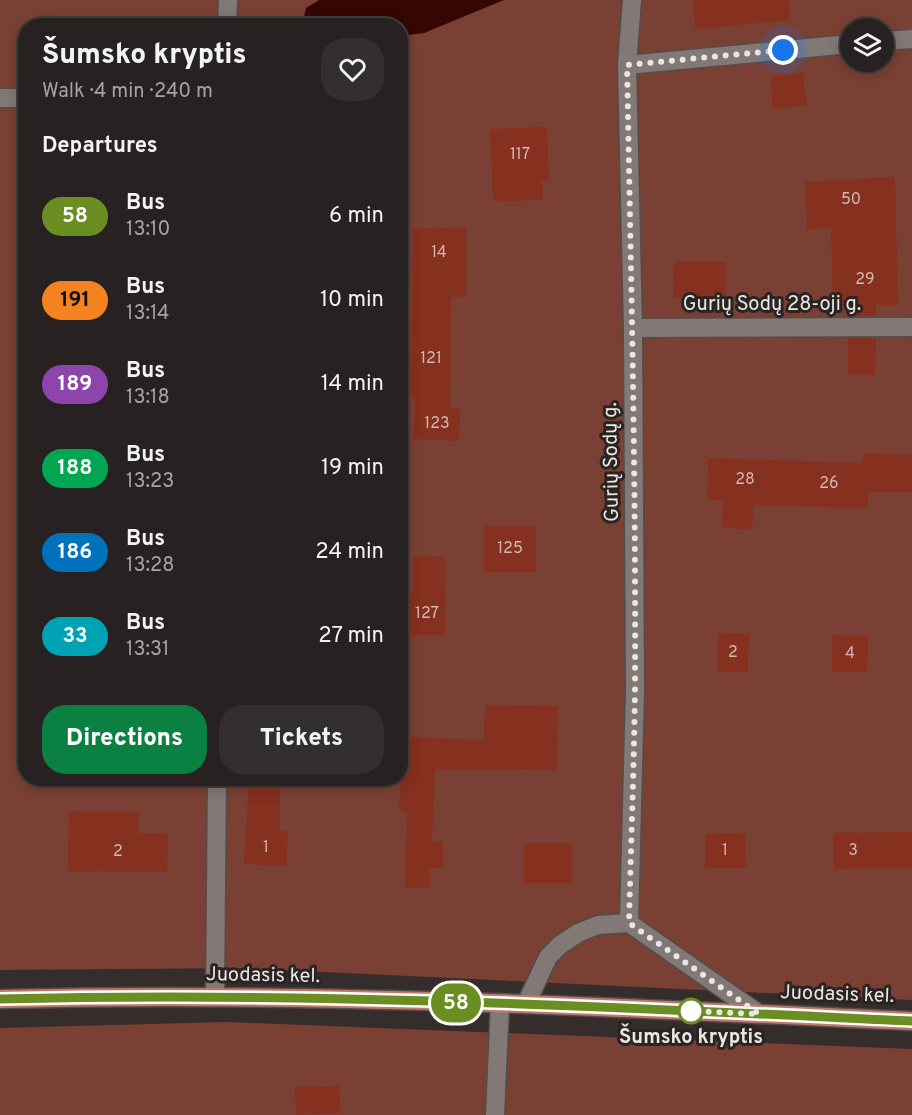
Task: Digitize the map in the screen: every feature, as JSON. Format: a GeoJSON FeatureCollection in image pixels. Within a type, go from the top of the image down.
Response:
{"type":"FeatureCollection","features":[{"type":"Feature","properties":{"kind":"main road","name":"Juodasis kel."},"geometry":{"type":"LineString","coordinates":[[0,999],[215,997],[526,1004],[912,1021]]}},
{"type":"Feature","properties":{"kind":"street"},"geometry":{"type":"LineString","coordinates":[[227,18],[228,0]]}},
{"type":"Feature","properties":{"kind":"street","name":"Gurių Sodų g."},"geometry":{"type":"LineString","coordinates":[[629,923],[635,690],[633,328],[627,65],[632,0]]}},
{"type":"Feature","properties":{"kind":"street"},"geometry":{"type":"LineString","coordinates":[[894,40],[912,39]]}},
{"type":"Feature","properties":{"kind":"street"},"geometry":{"type":"LineString","coordinates":[[627,65],[840,45]]}},
{"type":"Feature","properties":{"kind":"street"},"geometry":{"type":"LineString","coordinates":[[0,98],[18,98]]}},
{"type":"Feature","properties":{"kind":"street","name":"Gurių Sodų 28-oji g."},"geometry":{"type":"LineString","coordinates":[[633,328],[912,327]]}},
{"type":"Feature","properties":{"kind":"street"},"geometry":{"type":"LineString","coordinates":[[215,997],[217,786]]}},
{"type":"Feature","properties":{"kind":"street"},"geometry":{"type":"LineString","coordinates":[[526,1004],[548,957],[560,945],[578,933],[597,926],[629,923],[759,1014]]}},
{"type":"Feature","properties":{"kind":"street"},"geometry":{"type":"LineString","coordinates":[[495,1115],[500,1004]]}},
{"type":"Feature","properties":{"kind":"shaded area"},"geometry":{"type":"Polygon","coordinates":[[[0,0],[912,0],[912,1000],[240,968],[0,970],[0,0]]]}},
{"type":"Feature","properties":{"kind":"shaded area"},"geometry":{"type":"Polygon","coordinates":[[[319,0],[504,0],[424,33],[408,35],[408,18],[304,18],[306,8],[319,0]]]}},
{"type":"Feature","properties":{"kind":"shaded area"},"geometry":{"type":"Polygon","coordinates":[[[226,1022],[912,1049],[912,1115],[0,1115],[0,1028],[226,1022]]]}},
{"type":"Feature","properties":{"kind":"building"},"geometry":{"type":"Polygon","coordinates":[[[693,0],[789,0],[790,20],[695,29],[693,0]]]}},
{"type":"Feature","properties":{"kind":"building"},"geometry":{"type":"Polygon","coordinates":[[[803,73],[807,105],[773,109],[770,77],[803,73]]]}},
{"type":"Feature","properties":{"kind":"building"},"geometry":{"type":"Polygon","coordinates":[[[547,127],[549,181],[542,181],[543,200],[493,201],[490,129],[547,127]]]}},
{"type":"Feature","properties":{"kind":"building"},"geometry":{"type":"Polygon","coordinates":[[[895,177],[898,305],[876,305],[876,316],[849,316],[849,306],[833,306],[831,228],[807,230],[805,182],[895,177]]]}},
{"type":"Feature","properties":{"kind":"building"},"geometry":{"type":"Polygon","coordinates":[[[466,228],[466,297],[451,297],[450,408],[460,408],[459,441],[414,439],[415,398],[411,398],[413,229],[466,228]]]}},
{"type":"Feature","properties":{"kind":"building"},"geometry":{"type":"Polygon","coordinates":[[[674,261],[726,262],[726,299],[673,298],[674,261]]]}},
{"type":"Feature","properties":{"kind":"building"},"geometry":{"type":"Polygon","coordinates":[[[848,338],[876,338],[875,375],[848,375],[848,338]]]}},
{"type":"Feature","properties":{"kind":"building"},"geometry":{"type":"Polygon","coordinates":[[[863,453],[912,455],[912,492],[868,492],[867,508],[754,505],[752,529],[722,528],[723,500],[707,500],[708,458],[863,463],[863,453]]]}},
{"type":"Feature","properties":{"kind":"building"},"geometry":{"type":"Polygon","coordinates":[[[484,526],[536,526],[536,572],[484,572],[484,526]]]}},
{"type":"Feature","properties":{"kind":"building"},"geometry":{"type":"Polygon","coordinates":[[[413,556],[446,557],[445,635],[408,635],[409,593],[413,593],[413,556]]]}},
{"type":"Feature","properties":{"kind":"building"},"geometry":{"type":"Polygon","coordinates":[[[718,633],[749,634],[748,672],[717,671],[718,633]]]}},
{"type":"Feature","properties":{"kind":"building"},"geometry":{"type":"Polygon","coordinates":[[[832,635],[868,636],[867,672],[832,672],[832,635]]]}},
{"type":"Feature","properties":{"kind":"building"},"geometry":{"type":"Polygon","coordinates":[[[485,705],[558,706],[557,770],[435,769],[432,841],[443,841],[443,868],[430,868],[430,888],[405,888],[407,811],[399,811],[400,786],[408,786],[408,737],[484,740],[485,705]]]}},
{"type":"Feature","properties":{"kind":"building"},"geometry":{"type":"Polygon","coordinates":[[[249,786],[280,786],[280,831],[288,831],[286,866],[244,864],[249,786]]]}},
{"type":"Feature","properties":{"kind":"building"},"geometry":{"type":"Polygon","coordinates":[[[69,811],[139,812],[138,833],[168,834],[167,872],[68,871],[69,811]]]}},
{"type":"Feature","properties":{"kind":"building"},"geometry":{"type":"Polygon","coordinates":[[[912,832],[912,868],[834,869],[833,833],[912,832]]]}},
{"type":"Feature","properties":{"kind":"building"},"geometry":{"type":"Polygon","coordinates":[[[745,833],[746,868],[705,868],[705,834],[745,833]]]}},
{"type":"Feature","properties":{"kind":"building"},"geometry":{"type":"Polygon","coordinates":[[[524,843],[572,843],[572,883],[524,883],[524,843]]]}},
{"type":"Feature","properties":{"kind":"building"},"geometry":{"type":"Polygon","coordinates":[[[339,1086],[341,1113],[296,1115],[295,1087],[339,1086]]]}},
{"type":"Feature","properties":{"kind":"bus line","name":"58"},"geometry":{"type":"LineString","coordinates":[[0,999],[215,997],[526,1004],[912,1021]]}},
{"type":"Feature","properties":{"kind":"place","name":"Šumsko kryptis"},"geometry":{"type":"Point","coordinates":[691,1011]}},
{"type":"Feature","properties":{"kind":"route"},"geometry":{"type":"LineString","coordinates":[[691,1011],[689,1011],[759,1014],[629,923],[635,690],[635,584],[633,328],[627,65],[783,50]]}}]}
